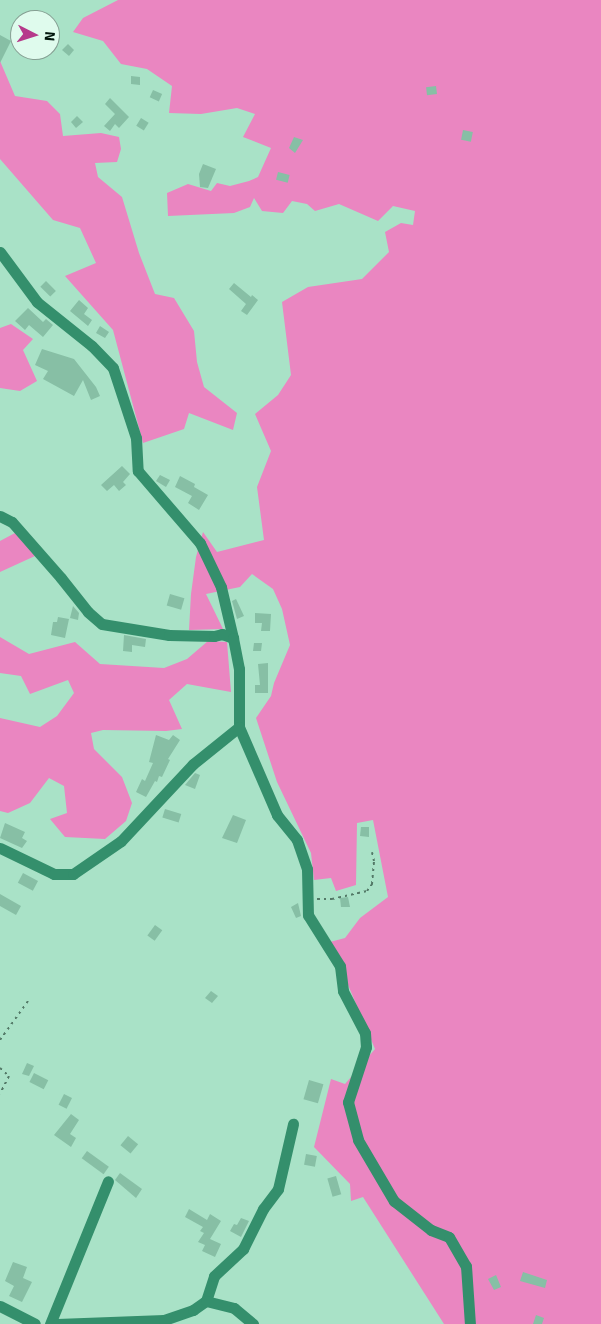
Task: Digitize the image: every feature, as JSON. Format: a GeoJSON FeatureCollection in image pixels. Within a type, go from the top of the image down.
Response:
{"type":"FeatureCollection","features":[{"type":"Feature","properties":{"kind":"street"},"geometry":{"type":"LineString","coordinates":[[0,252],[37,302],[92,346],[113,368],[136,438],[138,471],[200,543],[221,587],[239,669],[239,727],[277,815],[291,829],[305,858],[308,881],[308,916],[340,966],[343,991],[365,1033],[366,1047],[348,1102],[358,1140],[394,1201],[431,1230],[449,1237],[466,1266],[470,1324]]}},
{"type":"Feature","properties":{"kind":"street"},"geometry":{"type":"LineString","coordinates":[[0,516],[12,522],[88,612],[102,624],[169,635],[214,636],[222,634],[233,638]]}},
{"type":"Feature","properties":{"kind":"street"},"geometry":{"type":"LineString","coordinates":[[0,848],[54,874],[73,874],[121,841],[193,764],[239,727]]}},
{"type":"Feature","properties":{"kind":"street"},"geometry":{"type":"LineString","coordinates":[[56,1324],[164,1320],[193,1310],[206,1302],[214,1276],[243,1248],[263,1209],[278,1189],[293,1124]]}},
{"type":"Feature","properties":{"kind":"street"},"geometry":{"type":"LineString","coordinates":[[50,1324],[108,1181]]}},
{"type":"Feature","properties":{"kind":"street"},"geometry":{"type":"LineString","coordinates":[[206,1302],[234,1308],[253,1324]]}},
{"type":"Feature","properties":{"kind":"street"},"geometry":{"type":"LineString","coordinates":[[0,1306],[35,1324]]}},
{"type":"Feature","properties":{"kind":"path"},"geometry":{"type":"LineString","coordinates":[[307,900],[332,899],[367,891],[372,884],[374,861],[372,852]]}},
{"type":"Feature","properties":{"kind":"path"},"geometry":{"type":"LineString","coordinates":[[0,1040],[28,1001]]}},
{"type":"Feature","properties":{"kind":"path"},"geometry":{"type":"LineString","coordinates":[[0,1068],[9,1076],[0,1094]]}},
{"type":"Feature","properties":{"kind":"shaded area"},"geometry":{"type":"Polygon","coordinates":[[[118,0],[601,0],[601,1324],[444,1324],[363,1197],[351,1201],[350,1184],[314,1147],[331,1079],[345,1084],[375,1049],[330,942],[345,938],[360,918],[388,897],[373,820],[357,823],[356,885],[336,891],[331,878],[314,880],[311,853],[277,782],[256,718],[271,696],[274,683],[290,645],[282,609],[273,589],[252,574],[240,587],[206,594],[223,629],[189,630],[191,594],[196,557],[203,532],[217,552],[264,540],[257,487],[271,451],[255,414],[278,395],[291,375],[282,302],[308,287],[362,279],[389,252],[385,232],[401,223],[413,225],[415,211],[393,206],[378,221],[339,204],[315,211],[307,204],[292,201],[283,213],[262,211],[254,198],[250,207],[234,213],[168,216],[167,193],[188,184],[211,191],[217,183],[230,186],[249,181],[258,177],[271,148],[243,137],[255,114],[237,108],[201,114],[169,113],[172,86],[147,69],[121,64],[103,41],[73,32],[83,18],[118,0]]]}},
{"type":"Feature","properties":{"kind":"shaded area"},"geometry":{"type":"Polygon","coordinates":[[[0,61],[15,96],[47,101],[60,114],[63,136],[101,133],[119,137],[121,149],[117,162],[95,163],[98,177],[122,197],[139,253],[155,294],[174,298],[194,331],[197,362],[204,387],[237,413],[233,430],[189,413],[184,429],[143,443],[113,330],[65,276],[96,263],[80,228],[53,220],[0,159],[0,61]]]}},
{"type":"Feature","properties":{"kind":"shaded area"},"geometry":{"type":"Polygon","coordinates":[[[11,324],[33,339],[23,350],[37,381],[20,391],[0,388],[0,328],[11,324]]]}},
{"type":"Feature","properties":{"kind":"shaded area"},"geometry":{"type":"Polygon","coordinates":[[[15,533],[35,556],[0,572],[0,541],[15,533]]]}},
{"type":"Feature","properties":{"kind":"shaded area"},"geometry":{"type":"Polygon","coordinates":[[[0,637],[29,654],[75,642],[100,664],[164,668],[187,659],[208,641],[227,642],[231,692],[187,684],[169,700],[182,729],[166,731],[103,730],[91,733],[94,749],[122,777],[132,803],[126,821],[105,839],[65,837],[50,819],[67,813],[64,786],[49,778],[30,803],[8,813],[0,811],[0,718],[40,727],[57,716],[74,693],[68,680],[30,694],[21,676],[0,673],[0,637]]]}},
{"type":"Feature","properties":{"kind":"building"},"geometry":{"type":"Polygon","coordinates":[[[0,35],[10,40],[10,43],[0,63],[0,35]]]}},
{"type":"Feature","properties":{"kind":"building"},"geometry":{"type":"Polygon","coordinates":[[[68,44],[74,50],[69,56],[62,50],[68,44]]]}},
{"type":"Feature","properties":{"kind":"building"},"geometry":{"type":"Polygon","coordinates":[[[131,76],[140,77],[140,85],[131,84],[131,76]]]}},
{"type":"Feature","properties":{"kind":"building"},"geometry":{"type":"Polygon","coordinates":[[[436,86],[437,94],[427,95],[426,87],[436,86]]]}},
{"type":"Feature","properties":{"kind":"building"},"geometry":{"type":"Polygon","coordinates":[[[153,90],[162,94],[159,101],[150,97],[153,90]]]}},
{"type":"Feature","properties":{"kind":"building"},"geometry":{"type":"Polygon","coordinates":[[[110,98],[129,117],[119,128],[115,124],[110,131],[104,126],[115,114],[105,104],[110,98]]]}},
{"type":"Feature","properties":{"kind":"building"},"geometry":{"type":"Polygon","coordinates":[[[77,116],[83,122],[76,128],[71,122],[77,116]]]}},
{"type":"Feature","properties":{"kind":"building"},"geometry":{"type":"Polygon","coordinates":[[[141,118],[149,123],[144,130],[136,126],[141,118]]]}},
{"type":"Feature","properties":{"kind":"building"},"geometry":{"type":"Polygon","coordinates":[[[463,130],[473,132],[471,142],[461,140],[463,130]]]}},
{"type":"Feature","properties":{"kind":"building"},"geometry":{"type":"Polygon","coordinates":[[[294,137],[303,140],[295,153],[289,148],[294,137]]]}},
{"type":"Feature","properties":{"kind":"building"},"geometry":{"type":"Polygon","coordinates":[[[203,164],[216,169],[208,188],[200,187],[199,174],[203,164]]]}},
{"type":"Feature","properties":{"kind":"building"},"geometry":{"type":"Polygon","coordinates":[[[278,172],[290,175],[288,183],[276,180],[278,172]]]}},
{"type":"Feature","properties":{"kind":"building"},"geometry":{"type":"Polygon","coordinates":[[[46,281],[56,291],[50,297],[40,287],[46,281]]]}},
{"type":"Feature","properties":{"kind":"building"},"geometry":{"type":"Polygon","coordinates":[[[234,283],[251,297],[252,295],[258,300],[247,315],[241,311],[246,304],[229,289],[234,283]]]}},
{"type":"Feature","properties":{"kind":"building"},"geometry":{"type":"Polygon","coordinates":[[[79,300],[88,308],[84,314],[92,320],[88,326],[70,311],[79,300]]]}},
{"type":"Feature","properties":{"kind":"building"},"geometry":{"type":"Polygon","coordinates":[[[28,308],[43,322],[46,319],[53,325],[43,337],[29,325],[25,330],[15,321],[28,308]]]}},
{"type":"Feature","properties":{"kind":"building"},"geometry":{"type":"Polygon","coordinates":[[[100,326],[109,332],[105,338],[96,333],[100,326]]]}},
{"type":"Feature","properties":{"kind":"building"},"geometry":{"type":"Polygon","coordinates":[[[42,349],[74,359],[96,387],[100,396],[91,400],[83,380],[74,396],[43,379],[48,371],[35,365],[42,349]]]}},
{"type":"Feature","properties":{"kind":"building"},"geometry":{"type":"Polygon","coordinates":[[[122,466],[130,474],[123,482],[126,485],[119,491],[114,485],[107,491],[101,485],[122,466]]]}},
{"type":"Feature","properties":{"kind":"building"},"geometry":{"type":"Polygon","coordinates":[[[160,475],[170,480],[166,487],[156,481],[160,475]]]}},
{"type":"Feature","properties":{"kind":"building"},"geometry":{"type":"Polygon","coordinates":[[[180,476],[195,484],[194,487],[208,495],[199,510],[188,503],[192,496],[175,487],[180,476]]]}},
{"type":"Feature","properties":{"kind":"building"},"geometry":{"type":"Polygon","coordinates":[[[170,594],[184,598],[181,610],[167,606],[170,594]]]}},
{"type":"Feature","properties":{"kind":"building"},"geometry":{"type":"Polygon","coordinates":[[[236,599],[244,616],[237,619],[232,601],[236,599]]]}},
{"type":"Feature","properties":{"kind":"building"},"geometry":{"type":"Polygon","coordinates":[[[73,606],[79,613],[78,620],[70,618],[73,606]]]}},
{"type":"Feature","properties":{"kind":"building"},"geometry":{"type":"Polygon","coordinates":[[[255,613],[271,614],[270,631],[261,631],[262,623],[255,623],[255,613]]]}},
{"type":"Feature","properties":{"kind":"building"},"geometry":{"type":"Polygon","coordinates":[[[58,617],[69,619],[65,638],[51,635],[53,622],[57,622],[58,617]]]}},
{"type":"Feature","properties":{"kind":"building"},"geometry":{"type":"Polygon","coordinates":[[[124,635],[146,639],[145,647],[132,645],[132,652],[123,651],[124,635]]]}},
{"type":"Feature","properties":{"kind":"building"},"geometry":{"type":"Polygon","coordinates":[[[254,643],[262,643],[261,651],[253,651],[254,643]]]}},
{"type":"Feature","properties":{"kind":"building"},"geometry":{"type":"Polygon","coordinates":[[[268,663],[268,693],[255,693],[255,685],[260,685],[258,664],[268,663]]]}},
{"type":"Feature","properties":{"kind":"building"},"geometry":{"type":"Polygon","coordinates":[[[156,735],[169,740],[173,735],[180,740],[168,759],[170,760],[162,777],[159,776],[157,782],[155,781],[146,797],[136,792],[142,779],[145,781],[153,763],[149,762],[156,735]]]}},
{"type":"Feature","properties":{"kind":"building"},"geometry":{"type":"Polygon","coordinates":[[[195,773],[200,775],[195,789],[185,785],[195,773]]]}},
{"type":"Feature","properties":{"kind":"building"},"geometry":{"type":"Polygon","coordinates":[[[165,809],[181,814],[179,823],[162,818],[165,809]]]}},
{"type":"Feature","properties":{"kind":"building"},"geometry":{"type":"Polygon","coordinates":[[[233,815],[246,820],[237,843],[222,838],[233,815]]]}},
{"type":"Feature","properties":{"kind":"building"},"geometry":{"type":"Polygon","coordinates":[[[5,823],[25,832],[22,838],[27,841],[22,848],[0,838],[5,823]]]}},
{"type":"Feature","properties":{"kind":"building"},"geometry":{"type":"Polygon","coordinates":[[[361,827],[369,827],[369,837],[360,836],[361,827]]]}},
{"type":"Feature","properties":{"kind":"building"},"geometry":{"type":"Polygon","coordinates":[[[23,873],[38,881],[33,891],[18,883],[23,873]]]}},
{"type":"Feature","properties":{"kind":"building"},"geometry":{"type":"Polygon","coordinates":[[[0,894],[21,906],[16,915],[0,906],[0,894]]]}},
{"type":"Feature","properties":{"kind":"building"},"geometry":{"type":"Polygon","coordinates":[[[348,897],[350,907],[341,907],[340,898],[348,897]]]}},
{"type":"Feature","properties":{"kind":"building"},"geometry":{"type":"Polygon","coordinates":[[[298,903],[301,916],[296,918],[291,907],[298,903]]]}},
{"type":"Feature","properties":{"kind":"building"},"geometry":{"type":"Polygon","coordinates":[[[155,925],[162,930],[155,941],[147,936],[155,925]]]}},
{"type":"Feature","properties":{"kind":"building"},"geometry":{"type":"Polygon","coordinates":[[[211,991],[218,996],[212,1003],[205,998],[211,991]]]}},
{"type":"Feature","properties":{"kind":"building"},"geometry":{"type":"Polygon","coordinates":[[[27,1063],[34,1066],[29,1076],[22,1074],[27,1063]]]}},
{"type":"Feature","properties":{"kind":"building"},"geometry":{"type":"Polygon","coordinates":[[[34,1073],[48,1080],[44,1089],[29,1082],[34,1073]]]}},
{"type":"Feature","properties":{"kind":"building"},"geometry":{"type":"Polygon","coordinates":[[[309,1080],[323,1084],[318,1103],[303,1099],[309,1080]]]}},
{"type":"Feature","properties":{"kind":"building"},"geometry":{"type":"Polygon","coordinates":[[[64,1094],[72,1098],[67,1109],[59,1105],[64,1094]]]}},
{"type":"Feature","properties":{"kind":"building"},"geometry":{"type":"Polygon","coordinates":[[[71,1114],[79,1120],[70,1134],[76,1138],[71,1147],[54,1135],[71,1114]]]}},
{"type":"Feature","properties":{"kind":"building"},"geometry":{"type":"Polygon","coordinates":[[[128,1136],[138,1144],[131,1154],[120,1145],[128,1136]]]}},
{"type":"Feature","properties":{"kind":"building"},"geometry":{"type":"Polygon","coordinates":[[[87,1151],[109,1167],[104,1174],[82,1158],[87,1151]]]}},
{"type":"Feature","properties":{"kind":"building"},"geometry":{"type":"Polygon","coordinates":[[[306,1154],[317,1156],[315,1167],[304,1165],[306,1154]]]}},
{"type":"Feature","properties":{"kind":"building"},"geometry":{"type":"Polygon","coordinates":[[[120,1173],[142,1189],[136,1198],[115,1180],[120,1173]]]}},
{"type":"Feature","properties":{"kind":"building"},"geometry":{"type":"Polygon","coordinates":[[[336,1176],[341,1194],[333,1197],[327,1178],[336,1176]]]}},
{"type":"Feature","properties":{"kind":"building"},"geometry":{"type":"Polygon","coordinates":[[[189,1209],[207,1220],[210,1214],[221,1221],[210,1239],[221,1244],[215,1257],[202,1251],[205,1245],[198,1242],[204,1233],[200,1231],[203,1227],[185,1217],[189,1209]]]}},
{"type":"Feature","properties":{"kind":"building"},"geometry":{"type":"Polygon","coordinates":[[[241,1218],[249,1221],[241,1237],[230,1231],[241,1218]]]}},
{"type":"Feature","properties":{"kind":"building"},"geometry":{"type":"Polygon","coordinates":[[[13,1262],[27,1267],[23,1278],[32,1282],[22,1302],[9,1296],[14,1286],[5,1281],[13,1262]]]}},
{"type":"Feature","properties":{"kind":"building"},"geometry":{"type":"Polygon","coordinates":[[[523,1272],[547,1280],[545,1288],[520,1281],[523,1272]]]}},
{"type":"Feature","properties":{"kind":"building"},"geometry":{"type":"Polygon","coordinates":[[[496,1275],[501,1287],[494,1290],[488,1279],[496,1275]]]}},
{"type":"Feature","properties":{"kind":"building"},"geometry":{"type":"Polygon","coordinates":[[[536,1315],[544,1318],[542,1324],[533,1324],[536,1315]]]}}]}
